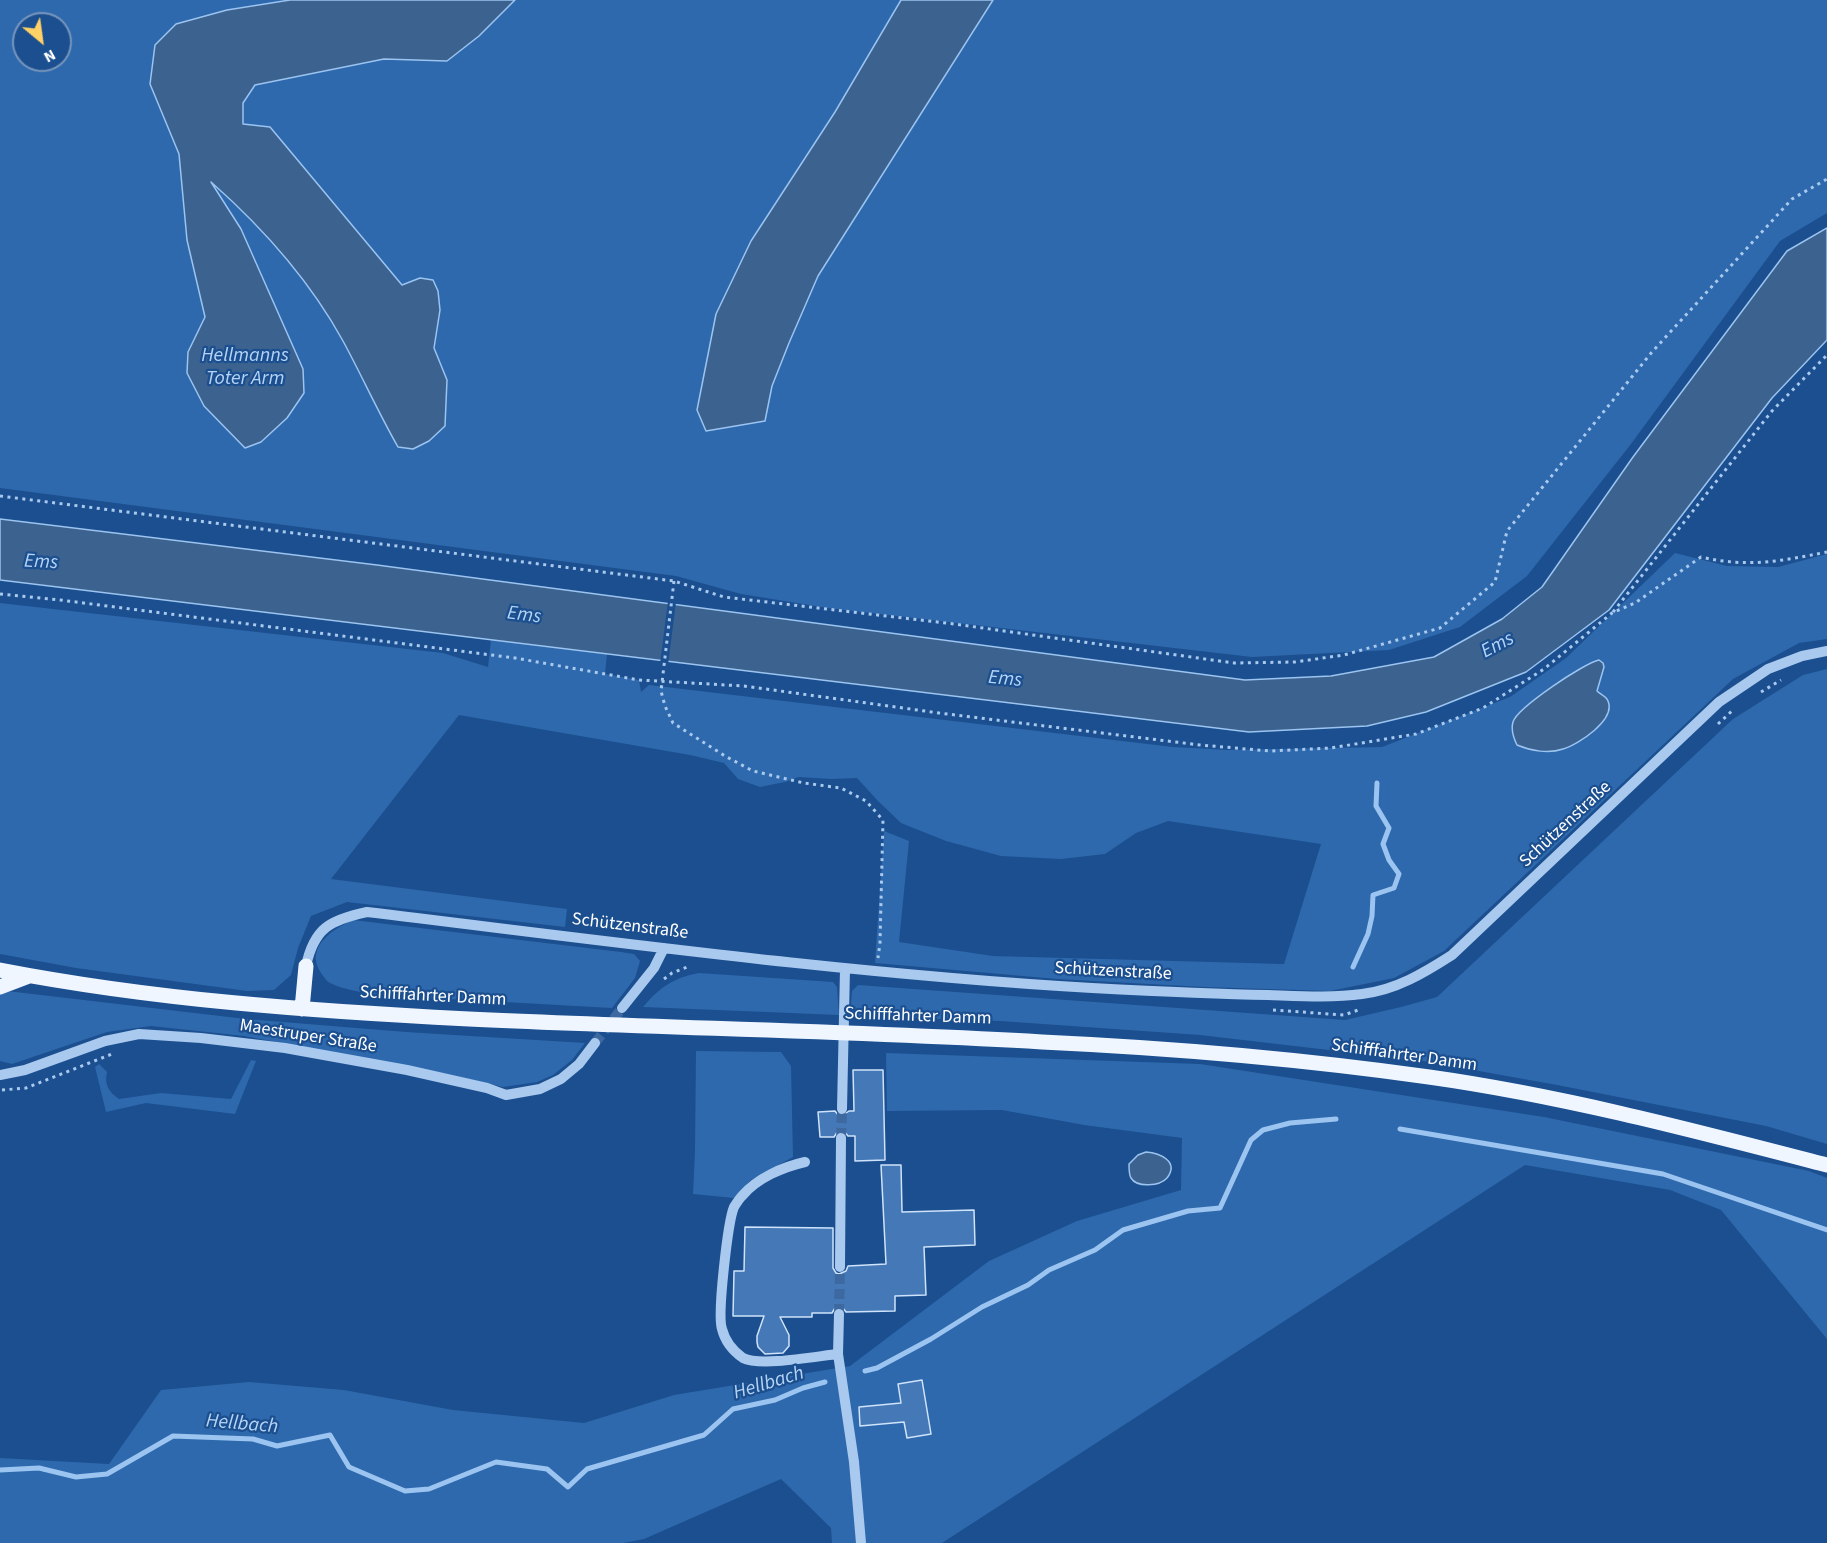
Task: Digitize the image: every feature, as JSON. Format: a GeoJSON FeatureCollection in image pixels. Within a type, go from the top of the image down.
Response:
{"type":"FeatureCollection","features":[{"type":"Feature","properties":{"kind":"main road"},"geometry":{"type":"LineString","coordinates":[[302,1009],[306,966]]}},
{"type":"Feature","properties":{"kind":"main road","name":"Schifffahrter Damm"},"geometry":{"type":"LineString","coordinates":[[0,970],[138,992],[302,1009],[598,1025],[1044,1042],[1308,1062],[1432,1077],[1598,1109],[1717,1136],[1827,1165]]}},
{"type":"Feature","properties":{"kind":"main road"},"geometry":{"type":"LineString","coordinates":[[0,987],[29,976]]}},
{"type":"Feature","properties":{"kind":"street","name":"Schützenstraße"},"geometry":{"type":"LineString","coordinates":[[306,966],[310,948],[323,928],[344,917],[367,912],[845,969],[1057,986],[1202,994],[1330,997],[1364,994],[1395,986],[1422,974],[1452,955],[1719,702],[1768,669],[1802,656],[1827,651]]}},
{"type":"Feature","properties":{"kind":"street"},"geometry":{"type":"LineString","coordinates":[[622,1008],[654,968],[664,948]]}},
{"type":"Feature","properties":{"kind":"street"},"geometry":{"type":"LineString","coordinates":[[842,1109],[845,969]]}},
{"type":"Feature","properties":{"kind":"street","name":"Maestruper Straße"},"geometry":{"type":"LineString","coordinates":[[0,1076],[24,1070],[105,1041],[139,1034],[201,1038],[285,1048],[408,1070],[487,1088],[506,1095],[540,1089],[561,1079],[579,1064],[595,1043]]}},
{"type":"Feature","properties":{"kind":"street"},"geometry":{"type":"LineString","coordinates":[[840,1267],[841,1138]]}},
{"type":"Feature","properties":{"kind":"street"},"geometry":{"type":"LineString","coordinates":[[805,1162],[790,1166],[761,1180],[741,1196],[734,1208],[728,1234],[721,1327],[731,1347],[749,1360],[767,1362],[838,1354]]}},
{"type":"Feature","properties":{"kind":"street"},"geometry":{"type":"LineString","coordinates":[[839,1314],[838,1354],[854,1462],[861,1543]]}},
{"type":"Feature","properties":{"kind":"path"},"geometry":{"type":"LineString","coordinates":[[0,496],[674,581],[724,597],[954,624],[1234,663],[1295,662],[1344,655],[1440,628],[1495,582],[1507,531],[1652,352],[1792,199],[1827,180]]}},
{"type":"Feature","properties":{"kind":"path"},"geometry":{"type":"LineString","coordinates":[[0,594],[459,650],[639,680],[662,679],[744,686],[1200,745],[1270,751],[1331,748],[1416,734],[1483,708],[1544,669],[1612,613],[1772,411],[1827,355]]}},
{"type":"Feature","properties":{"kind":"path"},"geometry":{"type":"LineString","coordinates":[[1612,613],[1635,603],[1701,557],[1725,563],[1755,564],[1827,552]]}},
{"type":"Feature","properties":{"kind":"path"},"geometry":{"type":"LineString","coordinates":[[674,581],[661,692],[674,723],[753,771],[841,789],[866,801],[883,820],[880,943],[876,971]]}},
{"type":"Feature","properties":{"kind":"path"},"geometry":{"type":"LineString","coordinates":[[1755,695],[1783,678]]}},
{"type":"Feature","properties":{"kind":"path"},"geometry":{"type":"LineString","coordinates":[[1710,730],[1737,706]]}},
{"type":"Feature","properties":{"kind":"path"},"geometry":{"type":"LineString","coordinates":[[663,979],[692,965]]}},
{"type":"Feature","properties":{"kind":"path"},"geometry":{"type":"LineString","coordinates":[[1273,1010],[1344,1015],[1365,1007]]}},
{"type":"Feature","properties":{"kind":"path"},"geometry":{"type":"LineString","coordinates":[[0,1090],[26,1088],[117,1052]]}},
{"type":"Feature","properties":{"kind":"shaded area"},"geometry":{"type":"Polygon","coordinates":[[[0,0],[290,0],[227,10],[176,24],[150,84],[179,154],[187,240],[205,317],[188,352],[204,406],[245,448],[262,442],[287,418],[303,393],[303,369],[241,229],[208,180],[270,240],[304,280],[339,333],[387,428],[447,380],[434,348],[440,310],[420,278],[402,285],[243,124],[243,103],[255,85],[384,59],[447,61],[515,0],[901,0],[835,112],[751,241],[716,314],[765,420],[772,386],[818,276],[993,0],[1827,0],[1827,213],[1780,241],[1631,444],[1527,576],[1460,627],[1389,650],[1252,657],[828,608],[741,594],[676,576],[0,488],[0,0]]]}},
{"type":"Feature","properties":{"kind":"shaded area"},"geometry":{"type":"Polygon","coordinates":[[[1675,553],[1727,566],[1778,567],[1827,554],[1827,639],[1799,643],[1733,679],[1444,951],[1394,978],[1330,991],[1057,979],[875,963],[884,831],[909,841],[899,942],[993,956],[1284,964],[1321,844],[1168,821],[1136,833],[1105,854],[1061,859],[1001,856],[946,841],[901,823],[857,778],[799,777],[760,787],[738,779],[724,763],[690,755],[459,715],[331,879],[567,909],[565,927],[347,902],[311,916],[298,948],[291,975],[274,990],[247,991],[76,968],[0,954],[0,603],[443,653],[488,667],[491,640],[607,654],[605,674],[639,680],[641,692],[649,685],[1173,747],[1228,750],[1382,747],[1510,697],[1566,658],[1675,553]]]}},
{"type":"Feature","properties":{"kind":"shaded area"},"geometry":{"type":"Polygon","coordinates":[[[1827,669],[1827,1144],[1766,1126],[1423,1061],[1200,1035],[1000,1021],[850,1016],[852,991],[858,985],[1345,1020],[1437,997],[1733,719],[1803,675],[1827,669]]]}},
{"type":"Feature","properties":{"kind":"shaded area"},"geometry":{"type":"Polygon","coordinates":[[[353,920],[621,952],[634,954],[640,961],[635,978],[612,1008],[377,995],[330,983],[317,964],[318,947],[323,940],[337,928],[353,920]]]}},
{"type":"Feature","properties":{"kind":"shaded area"},"geometry":{"type":"Polygon","coordinates":[[[699,973],[833,982],[837,987],[839,1015],[643,1007],[668,984],[699,973]]]}},
{"type":"Feature","properties":{"kind":"shaded area"},"geometry":{"type":"Polygon","coordinates":[[[7,991],[246,1019],[585,1043],[572,1060],[553,1075],[537,1082],[503,1087],[447,1074],[244,1036],[151,1026],[107,1032],[12,1064],[0,1061],[0,993],[7,991]]]}},
{"type":"Feature","properties":{"kind":"shaded area"},"geometry":{"type":"Polygon","coordinates":[[[696,1051],[781,1052],[791,1066],[793,1157],[751,1180],[734,1198],[693,1194],[696,1051]]]}},
{"type":"Feature","properties":{"kind":"shaded area"},"geometry":{"type":"Polygon","coordinates":[[[886,1053],[1200,1064],[1544,1117],[1809,1171],[1827,1178],[1827,1339],[1721,1210],[1670,1190],[1525,1165],[942,1543],[832,1543],[831,1528],[781,1479],[644,1539],[623,1543],[0,1543],[0,1458],[109,1464],[161,1390],[249,1382],[344,1390],[453,1410],[584,1423],[674,1395],[850,1366],[989,1261],[1077,1221],[1181,1190],[1182,1138],[1084,1125],[1002,1110],[887,1111],[886,1053]]]}},
{"type":"Feature","properties":{"kind":"shaded area"},"geometry":{"type":"Polygon","coordinates":[[[251,1060],[256,1061],[235,1114],[146,1103],[106,1112],[95,1067],[99,1064],[107,1072],[108,1088],[119,1099],[161,1093],[231,1099],[251,1060]]]}},
{"type":"Feature","properties":{"kind":"water","name":"Hellmanns Toter Arm"},"geometry":{"type":"Polygon","coordinates":[[[290,0],[515,0],[479,36],[447,61],[384,59],[255,85],[243,103],[243,124],[270,127],[402,285],[420,278],[433,280],[438,291],[440,310],[434,348],[447,380],[445,426],[429,441],[413,449],[398,447],[343,341],[316,297],[266,236],[211,182],[241,229],[303,369],[304,393],[287,418],[261,442],[245,448],[204,406],[187,373],[188,352],[205,317],[187,240],[179,154],[150,84],[155,45],[176,24],[227,10],[290,0]]]}},
{"type":"Feature","properties":{"kind":"water"},"geometry":{"type":"Polygon","coordinates":[[[901,0],[993,0],[818,276],[772,386],[765,421],[706,431],[697,410],[716,314],[751,241],[835,112],[901,0]]]}},
{"type":"Feature","properties":{"kind":"water","name":"Ems"},"geometry":{"type":"Polygon","coordinates":[[[1827,228],[1827,340],[1772,398],[1609,610],[1526,672],[1426,712],[1367,726],[1249,732],[0,580],[0,519],[377,565],[1245,680],[1331,676],[1434,657],[1502,619],[1542,587],[1633,457],[1787,251],[1827,228]]]}},
{"type":"Feature","properties":{"kind":"water"},"geometry":{"type":"Polygon","coordinates":[[[1599,660],[1604,667],[1597,691],[1607,699],[1609,708],[1607,716],[1601,723],[1586,737],[1558,751],[1540,751],[1517,745],[1512,728],[1517,715],[1552,687],[1599,660]]]}},
{"type":"Feature","properties":{"kind":"water"},"geometry":{"type":"Polygon","coordinates":[[[1146,1152],[1162,1156],[1169,1163],[1170,1172],[1164,1181],[1143,1185],[1131,1178],[1129,1164],[1138,1155],[1146,1152]]]}},
{"type":"Feature","properties":{"kind":"pier"},"geometry":{"type":"Polygon","coordinates":[[[668,601],[676,602],[668,665],[660,664],[668,601]]]}},
{"type":"Feature","properties":{"kind":"building"},"geometry":{"type":"Polygon","coordinates":[[[853,1070],[883,1070],[885,1160],[855,1161],[855,1136],[848,1136],[844,1131],[838,1131],[834,1137],[820,1137],[818,1112],[835,1111],[842,1116],[849,1111],[854,1111],[853,1070]]]}},
{"type":"Feature","properties":{"kind":"building"},"geometry":{"type":"Polygon","coordinates":[[[881,1165],[901,1165],[902,1212],[974,1210],[975,1245],[924,1247],[926,1295],[895,1296],[895,1311],[846,1312],[839,1307],[835,1308],[832,1313],[812,1313],[812,1317],[780,1317],[789,1335],[789,1346],[783,1353],[765,1354],[758,1347],[757,1342],[764,1316],[733,1316],[734,1271],[744,1271],[745,1227],[833,1228],[833,1268],[839,1274],[846,1271],[848,1266],[886,1264],[881,1165]]]}},
{"type":"Feature","properties":{"kind":"building"},"geometry":{"type":"Polygon","coordinates":[[[922,1380],[931,1434],[907,1438],[904,1422],[860,1426],[859,1407],[901,1403],[898,1384],[922,1380]]]}},
{"type":"Feature","properties":{"kind":"waterway","name":"Hellbach"},"geometry":{"type":"LineString","coordinates":[[1353,967],[1368,934],[1373,895],[1394,888],[1399,874],[1389,860],[1383,844],[1389,828],[1376,806],[1377,783]]}},
{"type":"Feature","properties":{"kind":"waterway","name":"Hellbach"},"geometry":{"type":"LineString","coordinates":[[865,1371],[877,1368],[931,1339],[982,1307],[1028,1285],[1049,1270],[1095,1250],[1123,1230],[1188,1211],[1220,1208],[1251,1140],[1263,1130],[1290,1123],[1336,1119]]}},
{"type":"Feature","properties":{"kind":"waterway"},"geometry":{"type":"LineString","coordinates":[[1400,1129],[1663,1174],[1827,1230]]}},
{"type":"Feature","properties":{"kind":"waterway","name":"Hellbach"},"geometry":{"type":"LineString","coordinates":[[0,1470],[39,1468],[76,1477],[107,1474],[173,1436],[253,1439],[277,1446],[330,1435],[349,1467],[405,1491],[429,1489],[496,1462],[547,1469],[568,1487],[587,1469],[704,1435],[733,1409],[775,1400],[803,1388],[825,1382]]}},
{"type":"Feature","properties":{"kind":"tunnel"},"geometry":{"type":"LineString","coordinates":[[595,1043],[622,1008]]}},
{"type":"Feature","properties":{"kind":"tunnel"},"geometry":{"type":"LineString","coordinates":[[841,1138],[842,1109]]}},
{"type":"Feature","properties":{"kind":"tunnel"},"geometry":{"type":"LineString","coordinates":[[839,1314],[840,1267]]}}]}
